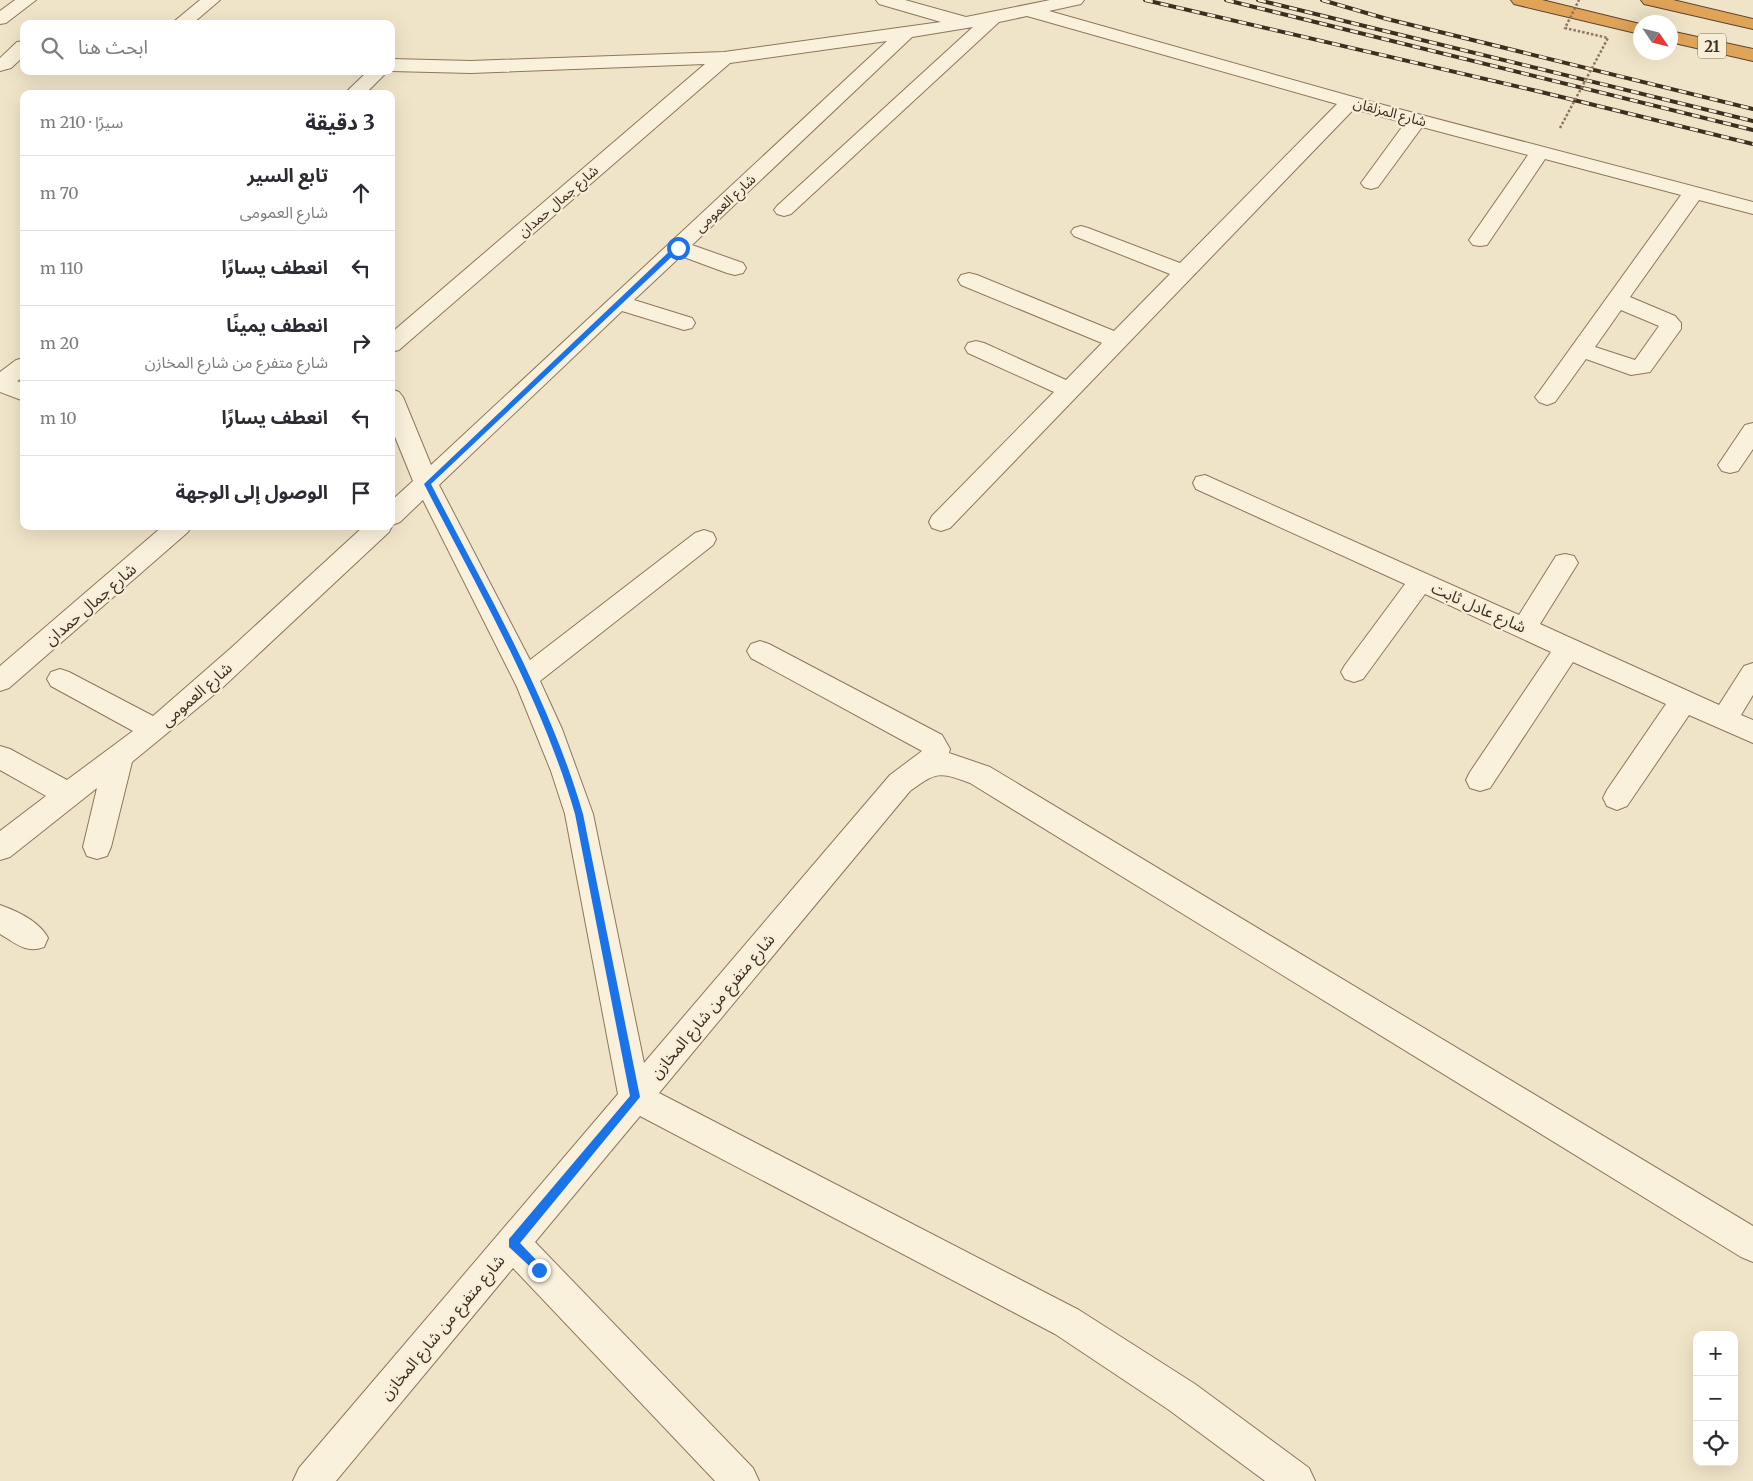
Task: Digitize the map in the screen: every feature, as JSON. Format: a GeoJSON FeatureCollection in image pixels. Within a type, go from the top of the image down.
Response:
{"type":"FeatureCollection","features":[{"type":"Feature","properties":{"kind":"highway"},"geometry":{"type":"LineString","coordinates":[[1520,0],[1633,27]]}},
{"type":"Feature","properties":{"kind":"highway","name":"21"},"geometry":{"type":"LineString","coordinates":[[1650,0],[1753,24]]}},
{"type":"Feature","properties":{"kind":"highway","name":"21"},"geometry":{"type":"LineString","coordinates":[[1678,38],[1753,55]]}},
{"type":"Feature","properties":{"kind":"street"},"geometry":{"type":"LineString","coordinates":[[5,24],[27,0]]}},
{"type":"Feature","properties":{"kind":"street"},"geometry":{"type":"LineString","coordinates":[[185,20],[211,0]]}},
{"type":"Feature","properties":{"kind":"street"},"geometry":{"type":"LineString","coordinates":[[885,0],[965,23]]}},
{"type":"Feature","properties":{"kind":"street"},"geometry":{"type":"LineString","coordinates":[[395,65],[471,67],[724,58],[906,33],[993,18],[1032,5],[1075,0]]}},
{"type":"Feature","properties":{"kind":"street","name":"شارع المزلقان"},"geometry":{"type":"LineString","coordinates":[[1032,5],[1350,102],[1753,208]]}},
{"type":"Feature","properties":{"kind":"street"},"geometry":{"type":"LineString","coordinates":[[784,210],[993,18]]}},
{"type":"Feature","properties":{"kind":"street","name":"شارع العمومى"},"geometry":{"type":"LineString","coordinates":[[395,512],[906,33]]}},
{"type":"Feature","properties":{"kind":"street"},"geometry":{"type":"LineString","coordinates":[[0,65],[4,64],[20,50]]}},
{"type":"Feature","properties":{"kind":"street","name":"شارع جمال حمدان"},"geometry":{"type":"LineString","coordinates":[[395,342],[724,58]]}},
{"type":"Feature","properties":{"kind":"street"},"geometry":{"type":"LineString","coordinates":[[358,90],[374,75]]}},
{"type":"Feature","properties":{"kind":"street"},"geometry":{"type":"LineString","coordinates":[[941,522],[1116,340],[1350,102]]}},
{"type":"Feature","properties":{"kind":"street"},"geometry":{"type":"LineString","coordinates":[[1371,182],[1418,120]]}},
{"type":"Feature","properties":{"kind":"street"},"geometry":{"type":"LineString","coordinates":[[1480,240],[1540,152]]}},
{"type":"Feature","properties":{"kind":"street"},"geometry":{"type":"LineString","coordinates":[[1548,397],[1694,192]]}},
{"type":"Feature","properties":{"kind":"street"},"geometry":{"type":"LineString","coordinates":[[1081,232],[1183,272]]}},
{"type":"Feature","properties":{"kind":"street"},"geometry":{"type":"LineString","coordinates":[[678,248],[735,268]]}},
{"type":"Feature","properties":{"kind":"street"},"geometry":{"type":"LineString","coordinates":[[969,280],[1116,340]]}},
{"type":"Feature","properties":{"kind":"street"},"geometry":{"type":"LineString","coordinates":[[1582,350],[1631,368],[1639,369],[1670,329],[1671,326],[1667,320],[1617,300]]}},
{"type":"Feature","properties":{"kind":"street"},"geometry":{"type":"LineString","coordinates":[[619,303],[684,323]]}},
{"type":"Feature","properties":{"kind":"street"},"geometry":{"type":"LineString","coordinates":[[976,348],[1069,390]]}},
{"type":"Feature","properties":{"kind":"street"},"geometry":{"type":"LineString","coordinates":[[0,383],[20,368]]}},
{"type":"Feature","properties":{"kind":"street"},"geometry":{"type":"LineString","coordinates":[[0,383],[20,390]]}},
{"type":"Feature","properties":{"kind":"street"},"geometry":{"type":"LineString","coordinates":[[395,407],[427,484],[526,677],[567,774],[579,814],[635,1097],[1067,1322],[1182,1396],[1296,1481]]}},
{"type":"Feature","properties":{"kind":"street"},"geometry":{"type":"LineString","coordinates":[[1730,465],[1753,431]]}},
{"type":"Feature","properties":{"kind":"street","name":"شارع عادل ثابت"},"geometry":{"type":"LineString","coordinates":[[1205,483],[1753,732]]}},
{"type":"Feature","properties":{"kind":"street","name":"شارع جمال حمدان"},"geometry":{"type":"LineString","coordinates":[[0,681],[174,530]]}},
{"type":"Feature","properties":{"kind":"street","name":"شارع العمومى"},"geometry":{"type":"LineString","coordinates":[[0,848],[68,794],[119,758],[202,690],[376,530]]}},
{"type":"Feature","properties":{"kind":"street"},"geometry":{"type":"LineString","coordinates":[[526,677],[704,539]]}},
{"type":"Feature","properties":{"kind":"street"},"geometry":{"type":"LineString","coordinates":[[1524,628],[1565,563]]}},
{"type":"Feature","properties":{"kind":"street"},"geometry":{"type":"LineString","coordinates":[[1354,672],[1421,581]]}},
{"type":"Feature","properties":{"kind":"street"},"geometry":{"type":"LineString","coordinates":[[1480,780],[1568,648]]}},
{"type":"Feature","properties":{"kind":"street"},"geometry":{"type":"LineString","coordinates":[[760,651],[932,743],[936,748],[935,755],[927,764]]}},
{"type":"Feature","properties":{"kind":"street"},"geometry":{"type":"LineString","coordinates":[[1724,719],[1753,672]]}},
{"type":"Feature","properties":{"kind":"street"},"geometry":{"type":"LineString","coordinates":[[60,679],[154,729]]}},
{"type":"Feature","properties":{"kind":"street"},"geometry":{"type":"LineString","coordinates":[[1617,798],[1684,700]]}},
{"type":"Feature","properties":{"kind":"street"},"geometry":{"type":"LineString","coordinates":[[0,757],[68,794]]}},
{"type":"Feature","properties":{"kind":"street"},"geometry":{"type":"LineString","coordinates":[[98,847],[119,758]]}},
{"type":"Feature","properties":{"kind":"street"},"geometry":{"type":"LineString","coordinates":[[927,764],[952,764],[980,776],[1753,1245]]}},
{"type":"Feature","properties":{"kind":"street","name":"شارع متفرع من شارع المخازن"},"geometry":{"type":"LineString","coordinates":[[312,1481],[900,783],[927,764]]}},
{"type":"Feature","properties":{"kind":"street"},"geometry":{"type":"LineString","coordinates":[[0,918],[33,938]]}},
{"type":"Feature","properties":{"kind":"street"},"geometry":{"type":"LineString","coordinates":[[513,1243],[740,1481]]}},
{"type":"Feature","properties":{"kind":"path"},"geometry":{"type":"LineString","coordinates":[[1560,128],[1608,38],[1565,28],[1579,0]]}},
{"type":"Feature","properties":{"kind":"railway"},"geometry":{"type":"LineString","coordinates":[[1145,0],[1537,91],[1753,144]]}},
{"type":"Feature","properties":{"kind":"railway"},"geometry":{"type":"LineString","coordinates":[[1226,0],[1753,130]]}},
{"type":"Feature","properties":{"kind":"railway"},"geometry":{"type":"LineString","coordinates":[[1258,0],[1753,121]]}},
{"type":"Feature","properties":{"kind":"railway"},"geometry":{"type":"LineString","coordinates":[[1322,0],[1387,19],[1753,109]]}},
{"type":"Feature","properties":{"kind":"route"},"geometry":{"type":"LineString","coordinates":[[539,1270],[513,1243],[635,1097],[579,814],[567,774],[526,677],[427,484],[678,248]]}}]}
